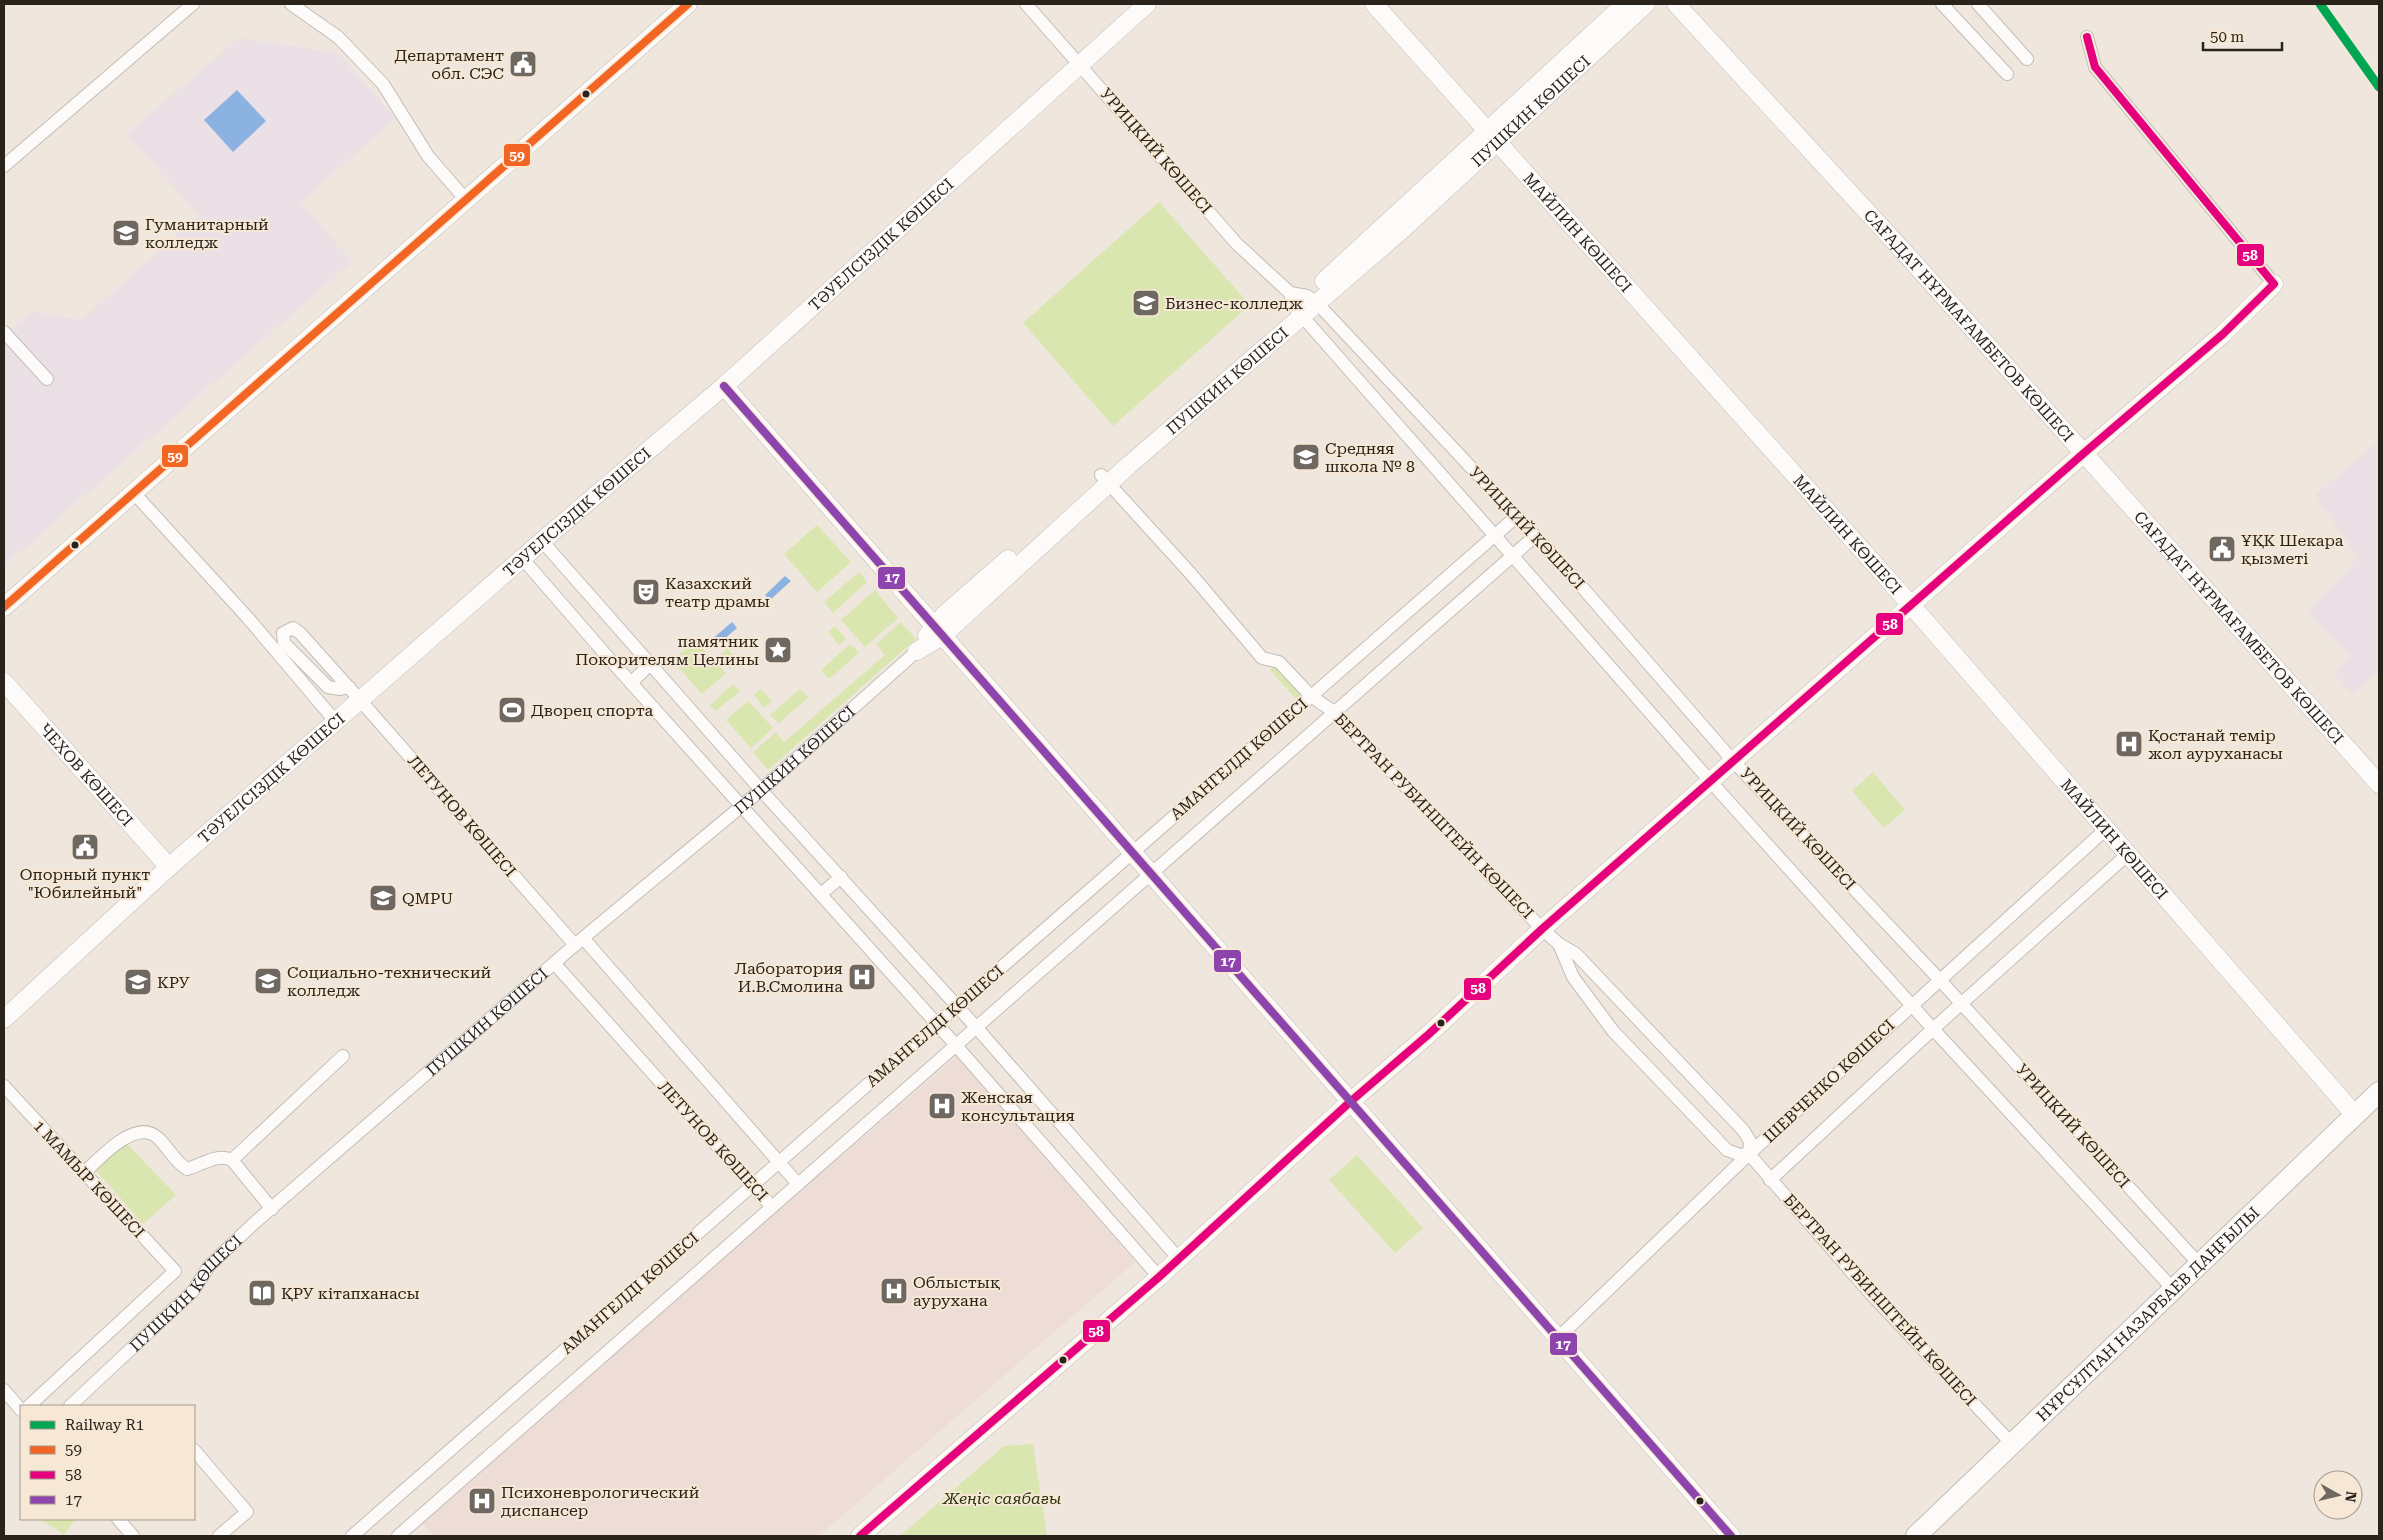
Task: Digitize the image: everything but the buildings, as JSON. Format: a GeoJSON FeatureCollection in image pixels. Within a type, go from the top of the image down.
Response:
{"type":"FeatureCollection","features":[{"type":"Feature","properties":{"kind":"main road","name":"НҰРСҰЛТАН НАЗАРБАЕВ ДАҢҒЫЛЫ"},"geometry":{"type":"LineString","coordinates":[[1916,1536],[2379,1092]]}},
{"type":"Feature","properties":{"kind":"street"},"geometry":{"type":"LineString","coordinates":[[4,166],[193,4]]}},
{"type":"Feature","properties":{"kind":"street"},"geometry":{"type":"LineString","coordinates":[[291,4],[338,36],[383,84],[428,156],[466,200]]}},
{"type":"Feature","properties":{"kind":"street"},"geometry":{"type":"LineString","coordinates":[[4,607],[688,4]]}},
{"type":"Feature","properties":{"kind":"street","name":"УРИЦКИЙ КӨШЕСІ"},"geometry":{"type":"LineString","coordinates":[[1026,4],[1238,244],[1302,304],[1536,536],[1734,762],[1940,979],[2199,1264]]}},
{"type":"Feature","properties":{"kind":"street","name":"ТӘУЕЛСІЗДІК КӨШЕСІ"},"geometry":{"type":"LineString","coordinates":[[4,1019],[169,867],[522,558],[724,386],[1147,4]]}},
{"type":"Feature","properties":{"kind":"street","name":"МАЙЛИН КӨШЕСІ"},"geometry":{"type":"LineString","coordinates":[[1374,4],[1911,605],[2355,1115]]}},
{"type":"Feature","properties":{"kind":"street","name":"ПУШКИН КӨШЕСІ"},"geometry":{"type":"LineString","coordinates":[[71,1405],[193,1291],[209,1266],[252,1225],[554,963],[743,806],[917,651],[1104,479],[1302,304],[1403,228],[1493,136],[1548,84],[1625,4]]}},
{"type":"Feature","properties":{"kind":"street","name":"ПУШКИН КӨШЕСІ"},"geometry":{"type":"LineString","coordinates":[[1548,84],[1646,4]]}},
{"type":"Feature","properties":{"kind":"street","name":"САҒАДАТ НҰРМАҒАМБЕТОВ КӨШЕСІ"},"geometry":{"type":"LineString","coordinates":[[1676,4],[1905,253],[2379,784]]}},
{"type":"Feature","properties":{"kind":"street"},"geometry":{"type":"LineString","coordinates":[[1942,4],[2007,74]]}},
{"type":"Feature","properties":{"kind":"street"},"geometry":{"type":"LineString","coordinates":[[1978,4],[2027,59]]}},
{"type":"Feature","properties":{"kind":"street"},"geometry":{"type":"LineString","coordinates":[[860,1536],[1159,1277],[1350,1102],[1429,1034],[1542,929],[2084,453],[2223,334],[2274,284],[2095,67],[2087,37]]}},
{"type":"Feature","properties":{"kind":"street","name":"УРИЦКИЙ КӨШЕСІ"},"geometry":{"type":"LineString","coordinates":[[1302,304],[1495,536],[1711,782],[1933,1029],[2173,1290]]}},
{"type":"Feature","properties":{"kind":"street"},"geometry":{"type":"LineString","coordinates":[[4,332],[46,379]]}},
{"type":"Feature","properties":{"kind":"street"},"geometry":{"type":"LineString","coordinates":[[724,386],[1731,1536]]}},
{"type":"Feature","properties":{"kind":"street","name":"БЕРТРАН РУБИНШТЕЙН КӨШЕСІ"},"geometry":{"type":"LineString","coordinates":[[1104,479],[1191,574],[1262,658],[1279,662],[1311,696],[1334,712],[1542,929],[1559,944],[1576,954],[1743,1130],[1750,1141],[1749,1154],[1770,1180],[1870,1293],[2012,1444]]}},
{"type":"Feature","properties":{"kind":"street"},"geometry":{"type":"LineString","coordinates":[[133,492],[248,618],[336,722]]}},
{"type":"Feature","properties":{"kind":"street","name":"АМАНГЕЛДІ КӨШЕСІ"},"geometry":{"type":"LineString","coordinates":[[352,1536],[1517,516]]}},
{"type":"Feature","properties":{"kind":"street","name":"АМАНГЕЛДІ КӨШЕСІ"},"geometry":{"type":"LineString","coordinates":[[398,1536],[1512,555],[1536,536]]}},
{"type":"Feature","properties":{"kind":"street"},"geometry":{"type":"LineString","coordinates":[[542,541],[761,790],[976,1027],[1179,1259]]}},
{"type":"Feature","properties":{"kind":"street"},"geometry":{"type":"LineString","coordinates":[[522,558],[631,683],[956,1045],[1159,1277]]}},
{"type":"Feature","properties":{"kind":"street","name":"ЛЕТУНОВ КӨШЕСІ"},"geometry":{"type":"LineString","coordinates":[[349,687],[340,689],[328,688],[284,643],[283,633],[293,628],[300,633],[349,687],[360,700],[778,1163],[798,1184]]}},
{"type":"Feature","properties":{"kind":"street"},"geometry":{"type":"LineString","coordinates":[[631,683],[651,663]]}},
{"type":"Feature","properties":{"kind":"street","name":"ЧЕХОВ КӨШЕСІ"},"geometry":{"type":"LineString","coordinates":[[4,682],[169,867]]}},
{"type":"Feature","properties":{"kind":"street","name":"ШЕВЧЕНКО КӨШЕСІ"},"geometry":{"type":"LineString","coordinates":[[1558,1338],[1749,1154],[1911,1004],[2106,829]]}},
{"type":"Feature","properties":{"kind":"street","name":"ШЕВЧЕНКО КӨШЕСІ"},"geometry":{"type":"LineString","coordinates":[[1770,1180],[1961,1003],[2128,854]]}},
{"type":"Feature","properties":{"kind":"street"},"geometry":{"type":"LineString","coordinates":[[820,894],[841,877]]}},
{"type":"Feature","properties":{"kind":"street"},"geometry":{"type":"LineString","coordinates":[[1559,944],[1574,977],[1612,1031],[1728,1150],[1740,1155],[1749,1154]]}},
{"type":"Feature","properties":{"kind":"street","name":"ЛЕТУНОВ КӨШЕСІ"},"geometry":{"type":"LineString","coordinates":[[554,963],[772,1207]]}},
{"type":"Feature","properties":{"kind":"street"},"geometry":{"type":"LineString","coordinates":[[232,1160],[343,1056]]}},
{"type":"Feature","properties":{"kind":"street","name":"1 МАМЫР КӨШЕСІ"},"geometry":{"type":"LineString","coordinates":[[4,1086],[175,1271]]}},
{"type":"Feature","properties":{"kind":"street"},"geometry":{"type":"LineString","coordinates":[[84,1173],[127,1136],[142,1132],[154,1134],[187,1169],[202,1162],[222,1158],[232,1160],[272,1209]]}},
{"type":"Feature","properties":{"kind":"street","name":"ПУШКИН КӨШЕСІ"},"geometry":{"type":"LineString","coordinates":[[30,1405],[175,1271]]}},
{"type":"Feature","properties":{"kind":"street"},"geometry":{"type":"LineString","coordinates":[[4,1390],[20,1409]]}},
{"type":"Feature","properties":{"kind":"street"},"geometry":{"type":"LineString","coordinates":[[195,1451],[247,1512],[219,1536]]}},
{"type":"Feature","properties":{"kind":"street"},"geometry":{"type":"LineString","coordinates":[[119,1520],[133,1536]]}},
{"type":"Feature","properties":{"kind":"shaded area"},"geometry":{"type":"Polygon","coordinates":[[[239,38],[338,53],[396,118],[301,202],[352,262],[4,566],[4,333],[33,311],[81,320],[199,215],[126,134],[239,38]]]}},
{"type":"Feature","properties":{"kind":"shaded area"},"geometry":{"type":"Polygon","coordinates":[[[2379,437],[2379,671],[2352,694],[2333,673],[2349,656],[2307,612],[2358,558],[2315,495],[2375,444],[2379,437]]]}},
{"type":"Feature","properties":{"kind":"shaded area","name":"Облыстық аурухана"},"geometry":{"type":"Polygon","coordinates":[[[957,1056],[1135,1262],[819,1536],[433,1536],[421,1522],[957,1056]]]}},
{"type":"Feature","properties":{"kind":"green space"},"geometry":{"type":"Polygon","coordinates":[[[1159,202],[1250,305],[1113,426],[1023,323],[1159,202]]]}},
{"type":"Feature","properties":{"kind":"green space"},"geometry":{"type":"Polygon","coordinates":[[[817,525],[851,562],[817,592],[784,554],[817,525]]]}},
{"type":"Feature","properties":{"kind":"green space"},"geometry":{"type":"Polygon","coordinates":[[[859,572],[867,582],[833,613],[824,602],[859,572]]]}},
{"type":"Feature","properties":{"kind":"green space"},"geometry":{"type":"Polygon","coordinates":[[[875,590],[898,618],[865,647],[841,620],[875,590]]]}},
{"type":"Feature","properties":{"kind":"green space"},"geometry":{"type":"Polygon","coordinates":[[[901,622],[916,639],[768,770],[753,752],[776,732],[784,742],[885,655],[876,644],[901,622]]]}},
{"type":"Feature","properties":{"kind":"green space"},"geometry":{"type":"Polygon","coordinates":[[[835,626],[846,639],[839,645],[828,632],[835,626]]]}},
{"type":"Feature","properties":{"kind":"green space"},"geometry":{"type":"Polygon","coordinates":[[[696,641],[726,673],[702,694],[672,660],[696,641]]]}},
{"type":"Feature","properties":{"kind":"green space"},"geometry":{"type":"Polygon","coordinates":[[[850,644],[859,653],[829,679],[821,670],[850,644]]]}},
{"type":"Feature","properties":{"kind":"green space"},"geometry":{"type":"Polygon","coordinates":[[[727,648],[739,661],[730,669],[719,656],[727,648]]]}},
{"type":"Feature","properties":{"kind":"green space"},"geometry":{"type":"Polygon","coordinates":[[[1275,666],[1301,694],[1296,699],[1270,670],[1275,666]]]}},
{"type":"Feature","properties":{"kind":"green space"},"geometry":{"type":"Polygon","coordinates":[[[733,684],[740,691],[716,711],[710,705],[733,684]]]}},
{"type":"Feature","properties":{"kind":"green space"},"geometry":{"type":"Polygon","coordinates":[[[761,689],[772,701],[764,708],[754,695],[761,689]]]}},
{"type":"Feature","properties":{"kind":"green space"},"geometry":{"type":"Polygon","coordinates":[[[800,689],[809,697],[779,723],[770,715],[800,689]]]}},
{"type":"Feature","properties":{"kind":"green space"},"geometry":{"type":"Polygon","coordinates":[[[748,701],[773,728],[751,748],[726,720],[748,701]]]}},
{"type":"Feature","properties":{"kind":"green space"},"geometry":{"type":"Polygon","coordinates":[[[1873,772],[1905,810],[1884,828],[1852,791],[1873,772]]]}},
{"type":"Feature","properties":{"kind":"green space"},"geometry":{"type":"Polygon","coordinates":[[[126,1143],[176,1195],[143,1224],[93,1167],[126,1143]]]}},
{"type":"Feature","properties":{"kind":"green space"},"geometry":{"type":"Polygon","coordinates":[[[1357,1155],[1423,1228],[1395,1253],[1329,1180],[1357,1155]]]}},
{"type":"Feature","properties":{"kind":"green space","name":"Жеңіс саябағы"},"geometry":{"type":"Polygon","coordinates":[[[1033,1444],[1047,1536],[900,1536],[1004,1446],[1033,1444]]]}},
{"type":"Feature","properties":{"kind":"green space"},"geometry":{"type":"Polygon","coordinates":[[[42,1520],[74,1520],[64,1535],[42,1520]]]}},
{"type":"Feature","properties":{"kind":"water"},"geometry":{"type":"Polygon","coordinates":[[[237,90],[266,121],[233,152],[204,120],[237,90]]]}},
{"type":"Feature","properties":{"kind":"water"},"geometry":{"type":"Polygon","coordinates":[[[785,576],[791,581],[770,600],[765,595],[785,576]]]}},
{"type":"Feature","properties":{"kind":"water"},"geometry":{"type":"Polygon","coordinates":[[[732,622],[737,628],[716,646],[711,640],[732,622]]]}},
{"type":"Feature","properties":{"kind":"rail line","name":"R1"},"geometry":{"type":"LineString","coordinates":[[2320,4],[2379,87]]}},
{"type":"Feature","properties":{"kind":"transit line","name":"59"},"geometry":{"type":"LineString","coordinates":[[4,607],[688,4]]}},
{"type":"Feature","properties":{"kind":"transit line","name":"58"},"geometry":{"type":"LineString","coordinates":[[860,1536],[1159,1277],[1350,1102],[1429,1034],[1542,929],[2084,453],[2223,334],[2274,284],[2095,67],[2087,37]]}},
{"type":"Feature","properties":{"kind":"transit line","name":"17"},"geometry":{"type":"LineString","coordinates":[[724,386],[1731,1536]]}},
{"type":"Feature","properties":{"kind":"place","name":"Департамент обл. СЭС"},"geometry":{"type":"Point","coordinates":[523,64]}},
{"type":"Feature","properties":{"kind":"place","name":"Гуманитарный колледж"},"geometry":{"type":"Point","coordinates":[126,233]}},
{"type":"Feature","properties":{"kind":"place","name":"Бизнес-колледж"},"geometry":{"type":"Point","coordinates":[1146,303]}},
{"type":"Feature","properties":{"kind":"place","name":"Средняя школа № 8"},"geometry":{"type":"Point","coordinates":[1306,457]}},
{"type":"Feature","properties":{"kind":"place","name":"ҰҚК Шекара қызметі"},"geometry":{"type":"Point","coordinates":[2222,549]}},
{"type":"Feature","properties":{"kind":"place","name":"Казахский театр драмы"},"geometry":{"type":"Point","coordinates":[646,592]}},
{"type":"Feature","properties":{"kind":"place","name":"памятник Покорителям Целины"},"geometry":{"type":"Point","coordinates":[778,650]}},
{"type":"Feature","properties":{"kind":"place","name":"Дворец спорта"},"geometry":{"type":"Point","coordinates":[512,710]}},
{"type":"Feature","properties":{"kind":"place","name":"Қостанай темір жол ауруханасы"},"geometry":{"type":"Point","coordinates":[2129,744]}},
{"type":"Feature","properties":{"kind":"place","name":"Опорный пункт \"Юбилейный\""},"geometry":{"type":"Point","coordinates":[85,847]}},
{"type":"Feature","properties":{"kind":"place","name":"QMPU"},"geometry":{"type":"Point","coordinates":[383,898]}},
{"type":"Feature","properties":{"kind":"place","name":"Лаборатория И.В.Смолина"},"geometry":{"type":"Point","coordinates":[862,977]}},
{"type":"Feature","properties":{"kind":"place","name":"Социально-технический колледж"},"geometry":{"type":"Point","coordinates":[268,981]}},
{"type":"Feature","properties":{"kind":"place","name":"КРУ"},"geometry":{"type":"Point","coordinates":[138,982]}},
{"type":"Feature","properties":{"kind":"place","name":"Женская консультация"},"geometry":{"type":"Point","coordinates":[942,1106]}},
{"type":"Feature","properties":{"kind":"place","name":"Облыстық аурухана"},"geometry":{"type":"Point","coordinates":[894,1291]}},
{"type":"Feature","properties":{"kind":"place","name":"ҚРУ кітапханасы"},"geometry":{"type":"Point","coordinates":[262,1293]}},
{"type":"Feature","properties":{"kind":"place","name":"Психоневрологический диспансер"},"geometry":{"type":"Point","coordinates":[482,1501]}}]}
